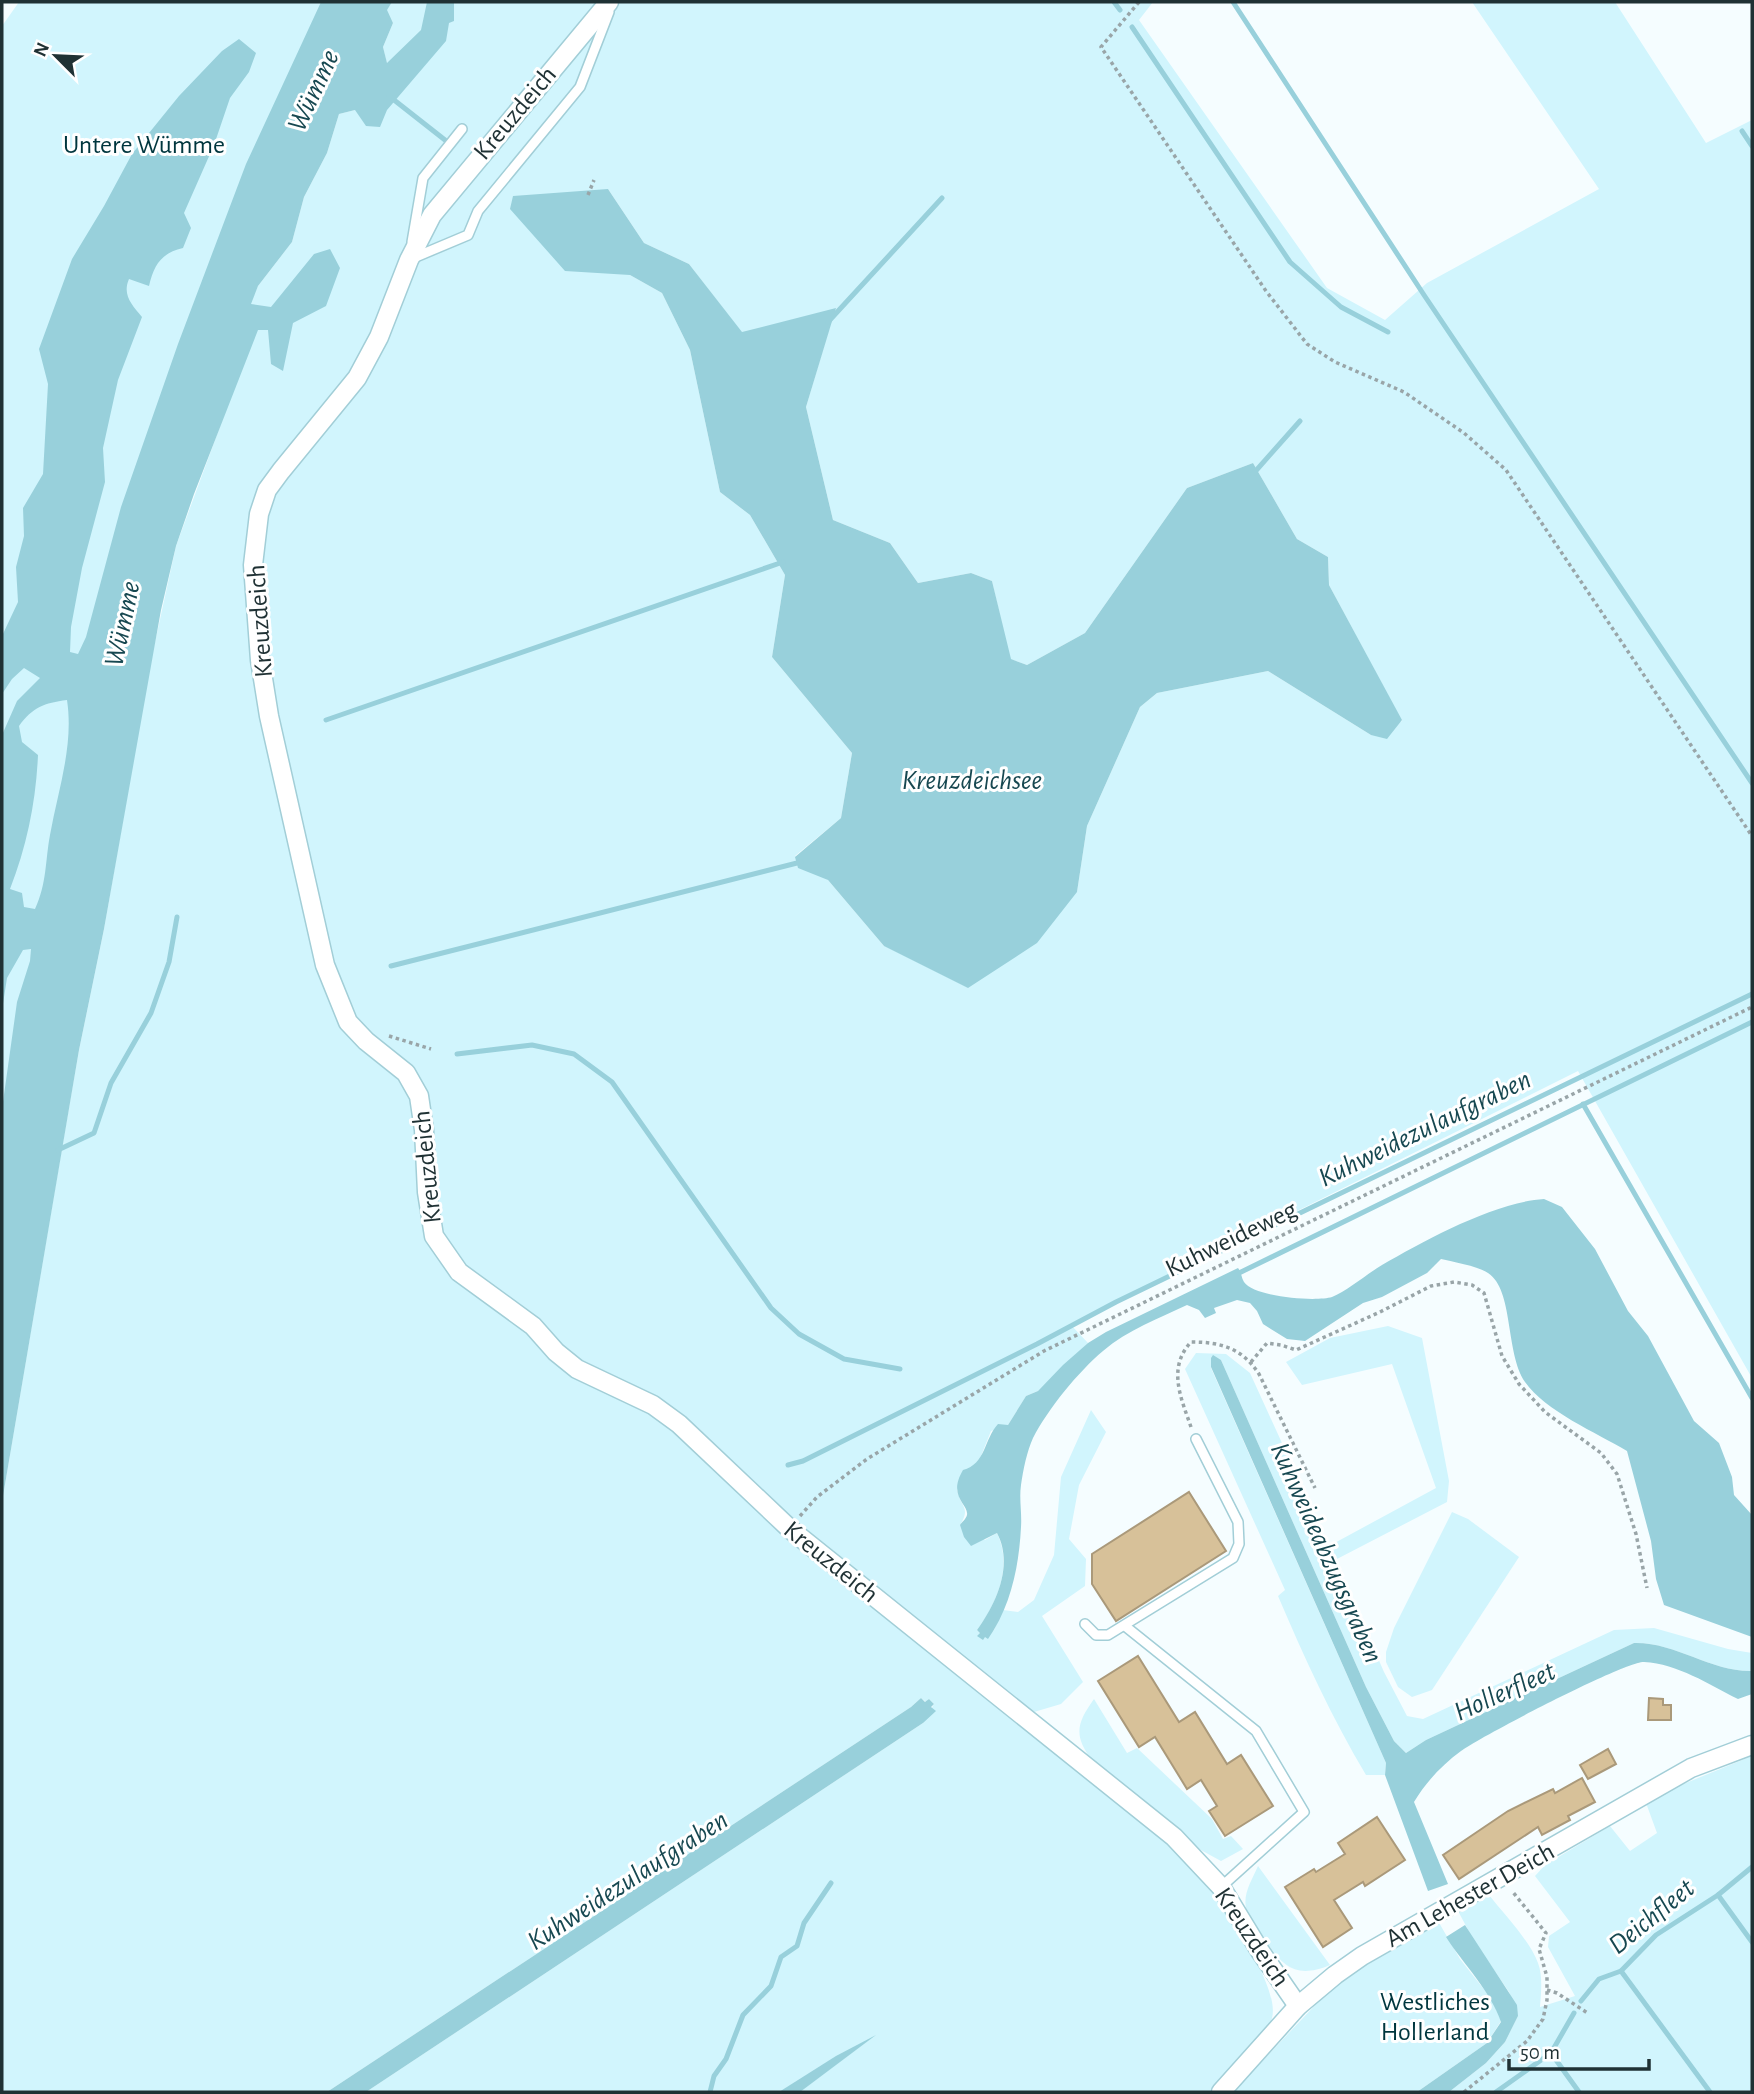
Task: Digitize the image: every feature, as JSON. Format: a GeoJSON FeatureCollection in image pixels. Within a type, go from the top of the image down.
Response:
{"type":"FeatureCollection","features":[{"type":"Feature","properties":{"kind":"street","name":"Kreuzdeich"},"geometry":{"type":"LineString","coordinates":[[611,2],[432,215],[410,260],[379,337],[357,379],[267,490],[259,514],[253,565],[262,671],[269,716],[325,965],[348,1022],[366,1041],[406,1073],[419,1096],[424,1130],[427,1192],[434,1236],[459,1272],[533,1326],[556,1352],[577,1369],[653,1405],[679,1424],[790,1529],[1174,1837],[1221,1887],[1298,2006]]}},
{"type":"Feature","properties":{"kind":"street","name":"Am Lehester Deich"},"geometry":{"type":"LineString","coordinates":[[1221,2092],[1298,2006],[1362,1956],[1691,1768],[1752,1745]]}},
{"type":"Feature","properties":{"kind":"lane"},"geometry":{"type":"LineString","coordinates":[[410,260],[468,235],[478,211],[580,87],[611,2]]}},
{"type":"Feature","properties":{"kind":"lane"},"geometry":{"type":"LineString","coordinates":[[410,260],[423,178],[462,129]]}},
{"type":"Feature","properties":{"kind":"lane"},"geometry":{"type":"LineString","coordinates":[[1084,1624],[1096,1635],[1108,1635],[1233,1558],[1238,1544],[1238,1522],[1196,1439]]}},
{"type":"Feature","properties":{"kind":"lane"},"geometry":{"type":"LineString","coordinates":[[1125,1626],[1256,1731],[1304,1812],[1221,1887]]}},
{"type":"Feature","properties":{"kind":"path"},"geometry":{"type":"LineString","coordinates":[[1139,2],[1101,47],[1266,291],[1307,344],[1335,362],[1404,392],[1464,433],[1506,470],[1752,836]]}},
{"type":"Feature","properties":{"kind":"path"},"geometry":{"type":"LineString","coordinates":[[588,195],[594,180]]}},
{"type":"Feature","properties":{"kind":"path","name":"Kuhweideweg"},"geometry":{"type":"LineString","coordinates":[[790,1529],[817,1497],[867,1459],[1044,1351],[1752,1007]]}},
{"type":"Feature","properties":{"kind":"path"},"geometry":{"type":"LineString","coordinates":[[1251,1363],[1267,1343],[1296,1350],[1431,1286],[1454,1282],[1472,1285],[1485,1293],[1502,1356],[1519,1384],[1545,1412],[1601,1453],[1616,1474],[1636,1534],[1647,1588]]}},
{"type":"Feature","properties":{"kind":"path"},"geometry":{"type":"LineString","coordinates":[[1196,1439],[1178,1389],[1177,1369],[1183,1351],[1191,1342],[1230,1347],[1251,1363],[1315,1488]]}},
{"type":"Feature","properties":{"kind":"path"},"geometry":{"type":"LineString","coordinates":[[1464,2092],[1527,2041],[1543,2018],[1547,1977],[1539,1949],[1546,1933],[1500,1876]]}},
{"type":"Feature","properties":{"kind":"path"},"geometry":{"type":"LineString","coordinates":[[1547,1990],[1557,1993],[1589,2014]]}},
{"type":"Feature","properties":{"kind":"green space","name":"Untere Wümme"},"geometry":{"type":"Polygon","coordinates":[[[19,2],[363,2],[137,589],[2,1333],[2,26],[19,2]]]}},
{"type":"Feature","properties":{"kind":"green space"},"geometry":{"type":"Polygon","coordinates":[[[392,2],[1153,2],[1139,20],[1327,288],[1385,320],[1427,283],[1599,189],[1472,2],[1615,2],[1706,143],[1752,120],[1752,1378],[1578,1071],[1070,1324],[1088,1343],[1038,1391],[1026,1396],[1008,1425],[991,1431],[979,1461],[957,1490],[965,1511],[960,1525],[985,1540],[997,1533],[1002,1546],[1003,1571],[1000,1584],[991,1608],[977,1630],[985,1637],[994,1630],[1003,1610],[1018,1612],[1034,1600],[1054,1555],[1061,1477],[1091,1410],[1106,1432],[1079,1485],[1069,1539],[1086,1559],[1085,1586],[1042,1616],[1083,1682],[1061,1704],[1034,1712],[959,1656],[950,1667],[1186,1860],[1219,1902],[1246,1943],[1267,1985],[1272,2003],[1272,2018],[1254,2047],[1210,2092],[366,2092],[923,1723],[934,1704],[929,1699],[926,1702],[921,1698],[327,2092],[2,2092],[2,1502],[79,1050],[104,929],[150,665],[176,546],[229,402],[250,304],[258,286],[292,242],[304,197],[327,153],[339,114],[355,110],[387,64],[383,47],[393,23],[386,10],[392,2]],[[608,189],[630,275],[662,293],[690,350],[720,492],[750,515],[785,575],[772,657],[852,753],[841,818],[795,856],[828,880],[884,946],[1077,892],[1087,826],[1140,707],[1157,693],[1268,671],[1371,735],[1402,721],[1329,585],[1328,557],[1297,539],[1253,463],[1187,488],[1085,633],[1027,665],[1010,659],[992,581],[971,573],[918,583],[890,543],[833,520],[806,407],[835,309],[742,333],[689,264],[644,243],[608,189]]]}},
{"type":"Feature","properties":{"kind":"green space"},"geometry":{"type":"Polygon","coordinates":[[[1388,1326],[1422,1338],[1449,1481],[1447,1502],[1335,1560],[1384,1672],[1407,1716],[1423,1719],[1614,1630],[1654,1628],[1752,1653],[1752,1671],[1722,1667],[1664,1647],[1634,1643],[1426,1740],[1406,1753],[1394,1741],[1366,1687],[1221,1360],[1211,1359],[1211,1368],[1386,1763],[1385,1775],[1366,1775],[1298,1642],[1278,1596],[1285,1590],[1185,1369],[1196,1353],[1226,1354],[1250,1373],[1329,1546],[1436,1488],[1392,1364],[1302,1385],[1286,1362],[1330,1338],[1388,1326]]]}},
{"type":"Feature","properties":{"kind":"green space"},"geometry":{"type":"Polygon","coordinates":[[[1452,1512],[1468,1519],[1519,1557],[1432,1690],[1412,1697],[1398,1687],[1386,1662],[1386,1652],[1394,1628],[1452,1512]]]}},
{"type":"Feature","properties":{"kind":"green space"},"geometry":{"type":"Polygon","coordinates":[[[1094,1699],[1127,1753],[1137,1748],[1212,1819],[1223,1839],[1231,1836],[1243,1849],[1221,1861],[1199,1849],[1092,1760],[1082,1743],[1080,1729],[1084,1715],[1094,1699]]]}},
{"type":"Feature","properties":{"kind":"green space"},"geometry":{"type":"Polygon","coordinates":[[[1752,1756],[1752,2092],[1449,2092],[1486,2063],[1505,2042],[1518,2016],[1509,1992],[1473,1939],[1458,1911],[1489,1895],[1523,1937],[1538,1963],[1541,1973],[1540,2007],[1575,1996],[1548,1947],[1549,1936],[1570,1922],[1535,1876],[1545,1865],[1610,1826],[1630,1851],[1657,1833],[1646,1803],[1659,1794],[1752,1756]]]}},
{"type":"Feature","properties":{"kind":"green space"},"geometry":{"type":"Polygon","coordinates":[[[1258,1866],[1330,1965],[1306,1971],[1296,1970],[1274,1952],[1246,1908],[1247,1892],[1258,1866]]]}},
{"type":"Feature","properties":{"kind":"green space","name":"Westliches Hollerland"},"geometry":{"type":"Polygon","coordinates":[[[1438,1921],[1460,1959],[1494,2002],[1501,2021],[1487,2043],[1417,2092],[1233,2092],[1321,1999],[1361,1965],[1438,1921]]]}},
{"type":"Feature","properties":{"kind":"water","name":"Wümme"},"geometry":{"type":"Polygon","coordinates":[[[321,2],[392,2],[387,10],[393,23],[383,47],[387,63],[421,30],[427,2],[454,2],[454,21],[449,23],[446,41],[387,110],[380,127],[366,126],[355,110],[339,114],[327,153],[304,197],[292,242],[258,286],[251,304],[271,307],[314,254],[330,249],[340,268],[326,306],[293,323],[283,371],[271,364],[268,330],[258,330],[176,546],[161,610],[104,929],[79,1050],[2,1502],[2,1109],[17,1002],[31,949],[23,950],[7,978],[2,1010],[2,735],[17,701],[40,678],[24,668],[2,694],[2,636],[18,602],[16,567],[24,536],[23,508],[43,474],[48,384],[39,349],[72,259],[132,154],[179,96],[222,51],[239,39],[256,53],[249,72],[230,98],[214,145],[184,213],[191,228],[183,248],[169,253],[160,261],[149,286],[129,279],[127,285],[129,300],[142,317],[118,380],[103,448],[105,482],[82,568],[71,627],[70,652],[78,654],[86,637],[121,507],[178,344],[246,164],[321,2]],[[67,700],[59,701],[34,710],[19,726],[22,742],[38,755],[30,823],[10,889],[22,893],[24,907],[35,909],[42,890],[67,751],[67,700]]]}},
{"type":"Feature","properties":{"kind":"water","name":"Kreuzdeichsee"},"geometry":{"type":"Polygon","coordinates":[[[608,189],[644,243],[689,264],[742,332],[836,308],[806,407],[833,520],[890,543],[918,583],[971,573],[992,581],[1011,659],[1027,665],[1085,633],[1187,488],[1253,463],[1297,539],[1328,557],[1329,585],[1402,720],[1387,739],[1371,735],[1268,671],[1157,693],[1140,707],[1087,826],[1077,892],[1037,943],[968,988],[884,946],[828,880],[798,868],[795,857],[841,818],[852,753],[772,657],[785,575],[750,515],[720,492],[690,350],[662,293],[630,275],[565,271],[510,209],[513,196],[608,189]]]}},
{"type":"Feature","properties":{"kind":"water"},"geometry":{"type":"Polygon","coordinates":[[[1544,1199],[1562,1207],[1595,1249],[1628,1311],[1648,1336],[1694,1421],[1719,1443],[1732,1477],[1734,1495],[1752,1515],[1752,1637],[1664,1605],[1656,1579],[1651,1541],[1627,1451],[1572,1421],[1534,1393],[1525,1382],[1514,1355],[1506,1307],[1496,1281],[1478,1268],[1441,1259],[1427,1273],[1382,1297],[1363,1303],[1305,1341],[1287,1339],[1263,1324],[1250,1303],[1237,1300],[1214,1308],[1216,1313],[1205,1318],[1199,1310],[1187,1305],[1133,1331],[1103,1351],[1064,1392],[1033,1438],[1021,1485],[1020,1542],[1016,1571],[1003,1613],[996,1626],[988,1639],[985,1637],[983,1640],[977,1636],[980,1633],[977,1630],[996,1596],[1004,1558],[997,1533],[971,1546],[964,1537],[960,1525],[967,1511],[958,1493],[959,1479],[963,1470],[971,1467],[980,1457],[998,1424],[1008,1425],[1026,1396],[1038,1391],[1088,1343],[1238,1268],[1244,1282],[1250,1287],[1272,1295],[1332,1297],[1399,1255],[1439,1234],[1504,1207],[1544,1199]]]}},
{"type":"Feature","properties":{"kind":"water"},"geometry":{"type":"Polygon","coordinates":[[[1213,1355],[1221,1360],[1366,1687],[1394,1741],[1406,1753],[1426,1740],[1634,1643],[1664,1647],[1722,1667],[1752,1671],[1752,1694],[1738,1699],[1681,1671],[1644,1662],[1583,1686],[1474,1743],[1441,1768],[1414,1802],[1448,1884],[1428,1891],[1385,1775],[1386,1763],[1211,1367],[1213,1355]]]}},
{"type":"Feature","properties":{"kind":"water"},"geometry":{"type":"Polygon","coordinates":[[[921,1698],[925,1702],[929,1699],[934,1704],[931,1707],[936,1711],[923,1723],[366,2092],[327,2092],[911,1707],[921,1698]]]}},
{"type":"Feature","properties":{"kind":"water"},"geometry":{"type":"Polygon","coordinates":[[[1465,1925],[1517,2005],[1518,2016],[1505,2042],[1486,2063],[1449,2092],[1417,2092],[1487,2043],[1501,2022],[1484,1988],[1446,1937],[1465,1925]]]}},
{"type":"Feature","properties":{"kind":"water"},"geometry":{"type":"Polygon","coordinates":[[[876,2035],[800,2092],[779,2092],[836,2056],[876,2035]]]}},
{"type":"Feature","properties":{"kind":"building"},"geometry":{"type":"Polygon","coordinates":[[[1189,1492],[1226,1551],[1116,1621],[1092,1584],[1092,1554],[1189,1492]]]}},
{"type":"Feature","properties":{"kind":"building"},"geometry":{"type":"Polygon","coordinates":[[[1138,1656],[1179,1722],[1195,1712],[1227,1764],[1241,1755],[1273,1806],[1225,1836],[1209,1811],[1217,1806],[1201,1780],[1187,1789],[1155,1737],[1139,1747],[1098,1681],[1138,1656]]]}},
{"type":"Feature","properties":{"kind":"building"},"geometry":{"type":"Polygon","coordinates":[[[1649,1698],[1663,1699],[1663,1705],[1671,1705],[1671,1720],[1648,1720],[1649,1698]]]}},
{"type":"Feature","properties":{"kind":"building"},"geometry":{"type":"Polygon","coordinates":[[[1608,1749],[1616,1764],[1588,1779],[1580,1765],[1608,1749]]]}},
{"type":"Feature","properties":{"kind":"building"},"geometry":{"type":"Polygon","coordinates":[[[1582,1778],[1595,1802],[1568,1816],[1570,1820],[1542,1835],[1538,1827],[1459,1879],[1443,1855],[1508,1811],[1553,1789],[1555,1793],[1582,1778]]]}},
{"type":"Feature","properties":{"kind":"building"},"geometry":{"type":"Polygon","coordinates":[[[1377,1817],[1405,1860],[1365,1886],[1363,1882],[1334,1900],[1352,1928],[1323,1947],[1285,1887],[1345,1854],[1338,1843],[1377,1817]]]}},
{"type":"Feature","properties":{"kind":"waterway"},"geometry":{"type":"LineString","coordinates":[[1114,2],[1120,10]]}},
{"type":"Feature","properties":{"kind":"waterway"},"geometry":{"type":"LineString","coordinates":[[1233,2],[1424,295],[1752,783]]}},
{"type":"Feature","properties":{"kind":"waterway"},"geometry":{"type":"LineString","coordinates":[[1132,27],[1290,262],[1341,307],[1388,332]]}},
{"type":"Feature","properties":{"kind":"waterway"},"geometry":{"type":"LineString","coordinates":[[389,96],[445,140]]}},
{"type":"Feature","properties":{"kind":"waterway"},"geometry":{"type":"LineString","coordinates":[[1742,131],[1752,146]]}},
{"type":"Feature","properties":{"kind":"waterway"},"geometry":{"type":"LineString","coordinates":[[828,322],[942,198]]}},
{"type":"Feature","properties":{"kind":"waterway"},"geometry":{"type":"LineString","coordinates":[[1253,474],[1300,421]]}},
{"type":"Feature","properties":{"kind":"waterway"},"geometry":{"type":"LineString","coordinates":[[326,720],[783,562]]}},
{"type":"Feature","properties":{"kind":"waterway"},"geometry":{"type":"LineString","coordinates":[[391,966],[801,862]]}},
{"type":"Feature","properties":{"kind":"waterway"},"geometry":{"type":"LineString","coordinates":[[58,1150],[94,1133],[111,1083],[151,1013],[169,962],[177,917]]}},
{"type":"Feature","properties":{"kind":"waterway","name":"Kuhweidezulaufgraben"},"geometry":{"type":"LineString","coordinates":[[788,1465],[803,1461],[1116,1302],[1752,994]]}},
{"type":"Feature","properties":{"kind":"waterway","name":"Kuhweideabzugsgraben"},"geometry":{"type":"LineString","coordinates":[[1237,1274],[1752,1022]]}},
{"type":"Feature","properties":{"kind":"waterway"},"geometry":{"type":"LineString","coordinates":[[457,1054],[532,1045],[574,1054],[612,1082],[771,1308],[799,1334],[844,1359],[900,1369]]}},
{"type":"Feature","properties":{"kind":"waterway"},"geometry":{"type":"LineString","coordinates":[[1583,1104],[1752,1398]]}},
{"type":"Feature","properties":{"kind":"waterway","name":"Deichfleet"},"geometry":{"type":"LineString","coordinates":[[1581,2001],[1599,1979],[1621,1971],[1656,1935],[1718,1895],[1752,1867]]}},
{"type":"Feature","properties":{"kind":"waterway"},"geometry":{"type":"LineString","coordinates":[[710,2092],[714,2076],[726,2059],[743,2015],[771,1986],[781,1957],[797,1946],[804,1923],[831,1883]]}},
{"type":"Feature","properties":{"kind":"waterway"},"geometry":{"type":"LineString","coordinates":[[1718,1895],[1752,1942]]}},
{"type":"Feature","properties":{"kind":"waterway"},"geometry":{"type":"LineString","coordinates":[[1621,1971],[1710,2092]]}},
{"type":"Feature","properties":{"kind":"waterway","name":"Deichfleet"},"geometry":{"type":"LineString","coordinates":[[1496,2092],[1551,2053],[1574,2013]]}},
{"type":"Feature","properties":{"kind":"waterway"},"geometry":{"type":"LineString","coordinates":[[1551,2053],[1579,2092]]}},
{"type":"Feature","properties":{"kind":"water label","name":"Hollerfleet"},"geometry":{"type":"Point","coordinates":[1505,1692]}}]}
